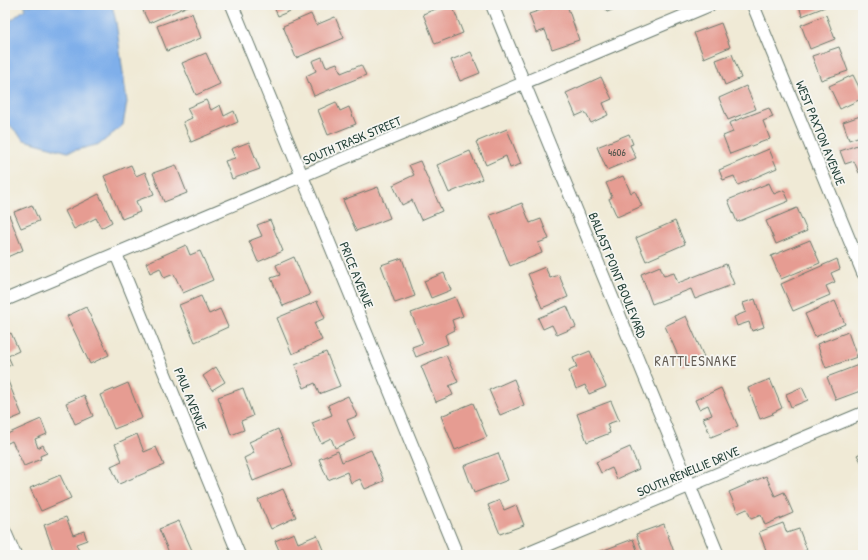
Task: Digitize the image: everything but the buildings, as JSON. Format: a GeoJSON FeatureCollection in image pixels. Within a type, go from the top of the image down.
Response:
{"type":"FeatureCollection","features":[{"type":"Feature","properties":{"kind":"street","name":"PRICE AVENUE"},"geometry":{"type":"LineString","coordinates":[[232,5],[457,555]]}},
{"type":"Feature","properties":{"kind":"street","name":"BALLAST POINT BOULEVARD"},"geometry":{"type":"LineString","coordinates":[[492,5],[718,555]]}},
{"type":"Feature","properties":{"kind":"street","name":"SOUTH TRASK STREET"},"geometry":{"type":"LineString","coordinates":[[5,300],[710,5]]}},
{"type":"Feature","properties":{"kind":"street","name":"WEST PAXTON AVENUE"},"geometry":{"type":"LineString","coordinates":[[753,5],[863,272]]}},
{"type":"Feature","properties":{"kind":"street","name":"PAUL AVENUE"},"geometry":{"type":"LineString","coordinates":[[116,254],[239,555]]}},
{"type":"Feature","properties":{"kind":"street","name":"SOUTH RENELLIE DRIVE"},"geometry":{"type":"LineString","coordinates":[[524,555],[863,413]]}},
{"type":"Feature","properties":{"kind":"street"},"geometry":{"type":"LineString","coordinates":[[5,532],[14,555]]}},
{"type":"Feature","properties":{"kind":"water"},"geometry":{"type":"Polygon","coordinates":[[[25,5],[112,5],[116,22],[127,102],[123,125],[100,144],[68,152],[24,140],[5,120],[5,25],[25,9],[25,5]]]}},
{"type":"Feature","properties":{"kind":"district","name":"RATTLESNAKE"},"geometry":{"type":"Point","coordinates":[696,361]}}]}
